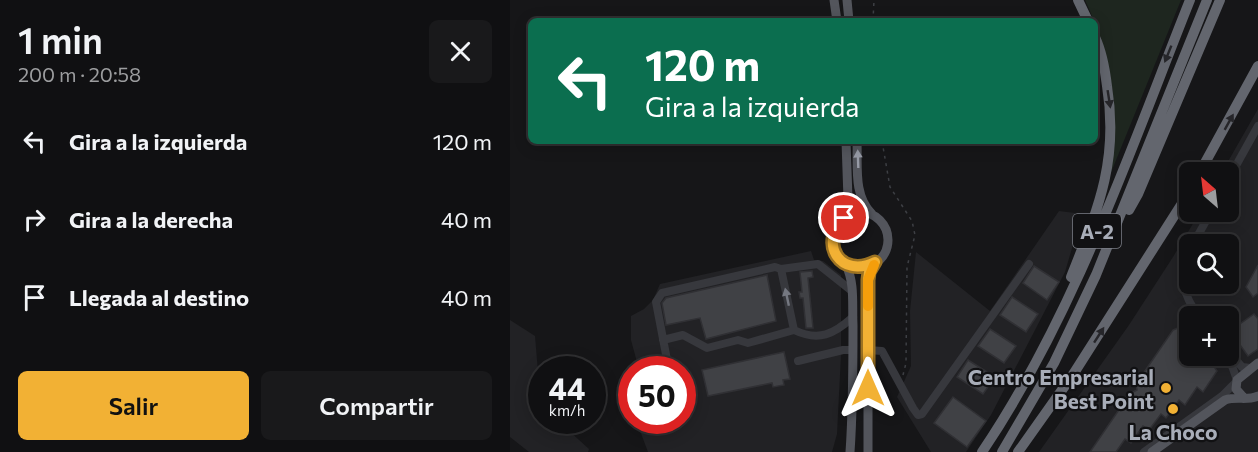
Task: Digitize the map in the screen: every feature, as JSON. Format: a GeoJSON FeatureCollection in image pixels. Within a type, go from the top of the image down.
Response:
{"type":"FeatureCollection","features":[{"type":"Feature","properties":{"kind":"highway"},"geometry":{"type":"LineString","coordinates":[[1078,0],[1087,18]]}},
{"type":"Feature","properties":{"kind":"highway","name":"A-2"},"geometry":{"type":"LineString","coordinates":[[982,452],[1040,355],[1094,239],[1190,0]]}},
{"type":"Feature","properties":{"kind":"highway","name":"A-2"},"geometry":{"type":"LineString","coordinates":[[1002,452],[1054,363],[1109,247],[1207,0]]}},
{"type":"Feature","properties":{"kind":"highway"},"geometry":{"type":"LineString","coordinates":[[1109,247],[1138,194],[1220,0]]}},
{"type":"Feature","properties":{"kind":"highway"},"geometry":{"type":"LineString","coordinates":[[1040,355],[1095,216],[1106,181],[1110,154],[1111,112],[1104,62],[1098,45]]}},
{"type":"Feature","properties":{"kind":"highway"},"geometry":{"type":"LineString","coordinates":[[1205,162],[1258,66]]}},
{"type":"Feature","properties":{"kind":"highway"},"geometry":{"type":"LineString","coordinates":[[1018,452],[1087,355],[1179,209]]}},
{"type":"Feature","properties":{"kind":"main road"},"geometry":{"type":"LineString","coordinates":[[834,0],[837,18]]}},
{"type":"Feature","properties":{"kind":"main road"},"geometry":{"type":"LineString","coordinates":[[847,0],[849,18]]}},
{"type":"Feature","properties":{"kind":"main road"},"geometry":{"type":"LineString","coordinates":[[844,218],[848,199],[846,144]]}},
{"type":"Feature","properties":{"kind":"main road"},"geometry":{"type":"LineString","coordinates":[[857,144],[861,198],[866,208],[883,222],[888,235],[886,250],[875,262],[869,272],[868,280],[868,452]]}},
{"type":"Feature","properties":{"kind":"main road"},"geometry":{"type":"LineString","coordinates":[[850,452],[853,350],[851,274],[835,253],[832,236],[836,226],[844,218],[857,212],[872,214]]}},
{"type":"Feature","properties":{"kind":"main road"},"geometry":{"type":"LineString","coordinates":[[846,265],[858,268],[875,262]]}},
{"type":"Feature","properties":{"kind":"main road"},"geometry":{"type":"LineString","coordinates":[[1244,398],[1236,389],[1237,381],[1255,365]]}},
{"type":"Feature","properties":{"kind":"main road"},"geometry":{"type":"LineString","coordinates":[[1152,452],[1225,400],[1236,397],[1252,399],[1258,396]]}},
{"type":"Feature","properties":{"kind":"street"},"geometry":{"type":"LineString","coordinates":[[1238,162],[1258,126]]}},
{"type":"Feature","properties":{"kind":"street"},"geometry":{"type":"LineString","coordinates":[[666,356],[656,302],[662,293],[775,267],[781,269],[818,264],[852,291]]}},
{"type":"Feature","properties":{"kind":"street"},"geometry":{"type":"LineString","coordinates":[[868,350],[882,351],[913,408],[918,415],[922,414],[1029,264]]}},
{"type":"Feature","properties":{"kind":"street"},"geometry":{"type":"LineString","coordinates":[[781,269],[794,330]]}},
{"type":"Feature","properties":{"kind":"street"},"geometry":{"type":"LineString","coordinates":[[663,339],[683,335],[707,348],[738,340],[748,343],[794,330],[805,336],[833,333],[853,317]]}},
{"type":"Feature","properties":{"kind":"street"},"geometry":{"type":"LineString","coordinates":[[798,361],[843,350],[853,350]]}},
{"type":"Feature","properties":{"kind":"street"},"geometry":{"type":"LineString","coordinates":[[1239,364],[1242,367],[1255,365]]}},
{"type":"Feature","properties":{"kind":"street"},"geometry":{"type":"LineString","coordinates":[[1144,452],[1222,396],[1237,381],[1232,366]]}},
{"type":"Feature","properties":{"kind":"path"},"geometry":{"type":"LineString","coordinates":[[873,0],[873,18]]}},
{"type":"Feature","properties":{"kind":"path"},"geometry":{"type":"LineString","coordinates":[[883,144],[890,187],[912,220],[915,235],[907,267],[906,363],[900,385]]}},
{"type":"Feature","properties":{"kind":"shaded area"},"geometry":{"type":"Polygon","coordinates":[[[1085,0],[1181,0],[1110,175],[1114,128],[1112,85],[1098,31],[1098,18],[1093,18],[1085,0]]]}},
{"type":"Feature","properties":{"kind":"shaded area"},"geometry":{"type":"Polygon","coordinates":[[[1258,109],[1258,452],[1039,452],[1129,325],[1179,247],[1179,294],[1239,294],[1239,234],[1187,234],[1194,222],[1239,222],[1239,162],[1228,162],[1258,109]]]}},
{"type":"Feature","properties":{"kind":"shaded area"},"geometry":{"type":"Polygon","coordinates":[[[1059,211],[1075,213],[1072,248],[1065,272],[991,415],[966,452],[931,452],[897,397],[911,366],[910,311],[916,252],[990,311],[1059,211]]]}},
{"type":"Feature","properties":{"kind":"shaded area"},"geometry":{"type":"Polygon","coordinates":[[[811,251],[814,260],[823,261],[841,275],[841,355],[837,434],[832,452],[648,452],[641,434],[696,434],[696,356],[635,356],[631,340],[631,316],[644,309],[653,300],[660,284],[811,251]]]}},
{"type":"Feature","properties":{"kind":"shaded area"},"geometry":{"type":"Polygon","coordinates":[[[510,320],[535,336],[537,356],[528,356],[528,434],[572,434],[589,449],[588,452],[529,452],[510,437],[510,320]]]}},
{"type":"Feature","properties":{"kind":"building"},"geometry":{"type":"Polygon","coordinates":[[[1258,265],[1258,293],[1253,297],[1246,287],[1258,265]]]}},
{"type":"Feature","properties":{"kind":"building"},"geometry":{"type":"Polygon","coordinates":[[[1034,266],[1059,282],[1047,300],[1023,283],[1034,266]]]}},
{"type":"Feature","properties":{"kind":"building"},"geometry":{"type":"Polygon","coordinates":[[[812,271],[813,277],[808,278],[813,328],[806,328],[803,298],[800,298],[799,292],[802,292],[800,272],[812,271]]]}},
{"type":"Feature","properties":{"kind":"building"},"geometry":{"type":"Polygon","coordinates":[[[767,275],[776,321],[706,339],[700,318],[666,325],[662,303],[666,298],[767,275]]]}},
{"type":"Feature","properties":{"kind":"building"},"geometry":{"type":"Polygon","coordinates":[[[1012,297],[1038,314],[1026,332],[1000,315],[1012,297]]]}},
{"type":"Feature","properties":{"kind":"building"},"geometry":{"type":"Polygon","coordinates":[[[1254,314],[1258,319],[1258,349],[1248,356],[1239,344],[1239,325],[1254,314]]]}},
{"type":"Feature","properties":{"kind":"building","name":"Centro Empresarial Best Point"},"geometry":{"type":"Polygon","coordinates":[[[1179,328],[1179,366],[1214,366],[1217,371],[1203,392],[1197,387],[1185,405],[1179,400],[1166,418],[1161,414],[1149,430],[1143,426],[1131,443],[1125,439],[1116,452],[1090,452],[1125,401],[1129,401],[1131,393],[1137,390],[1136,384],[1173,330],[1179,328]]]}},
{"type":"Feature","properties":{"kind":"building"},"geometry":{"type":"Polygon","coordinates":[[[990,329],[1016,346],[1004,363],[978,346],[990,329]]]}},
{"type":"Feature","properties":{"kind":"building"},"geometry":{"type":"Polygon","coordinates":[[[784,352],[790,379],[783,380],[784,385],[773,387],[772,383],[708,396],[702,370],[784,352]]]}},
{"type":"Feature","properties":{"kind":"building"},"geometry":{"type":"Polygon","coordinates":[[[968,360],[995,377],[983,394],[957,377],[968,360]]]}},
{"type":"Feature","properties":{"kind":"building"},"geometry":{"type":"Polygon","coordinates":[[[953,397],[986,421],[967,447],[934,423],[953,397]]]}},
{"type":"Feature","properties":{"kind":"slow traffic"},"geometry":{"type":"LineString","coordinates":[[868,306],[869,272],[874,265]]}},
{"type":"Feature","properties":{"kind":"place","name":"Centro Empresarial Best Point"},"geometry":{"type":"Point","coordinates":[1166,388]}},
{"type":"Feature","properties":{"kind":"place","name":"La Choco"},"geometry":{"type":"Point","coordinates":[1173,409]}},
{"type":"Feature","properties":{"kind":"route"},"geometry":{"type":"LineString","coordinates":[[844,218],[836,226],[832,236],[835,253],[851,267],[866,267],[875,262],[869,272],[868,280],[868,388]]}}]}
